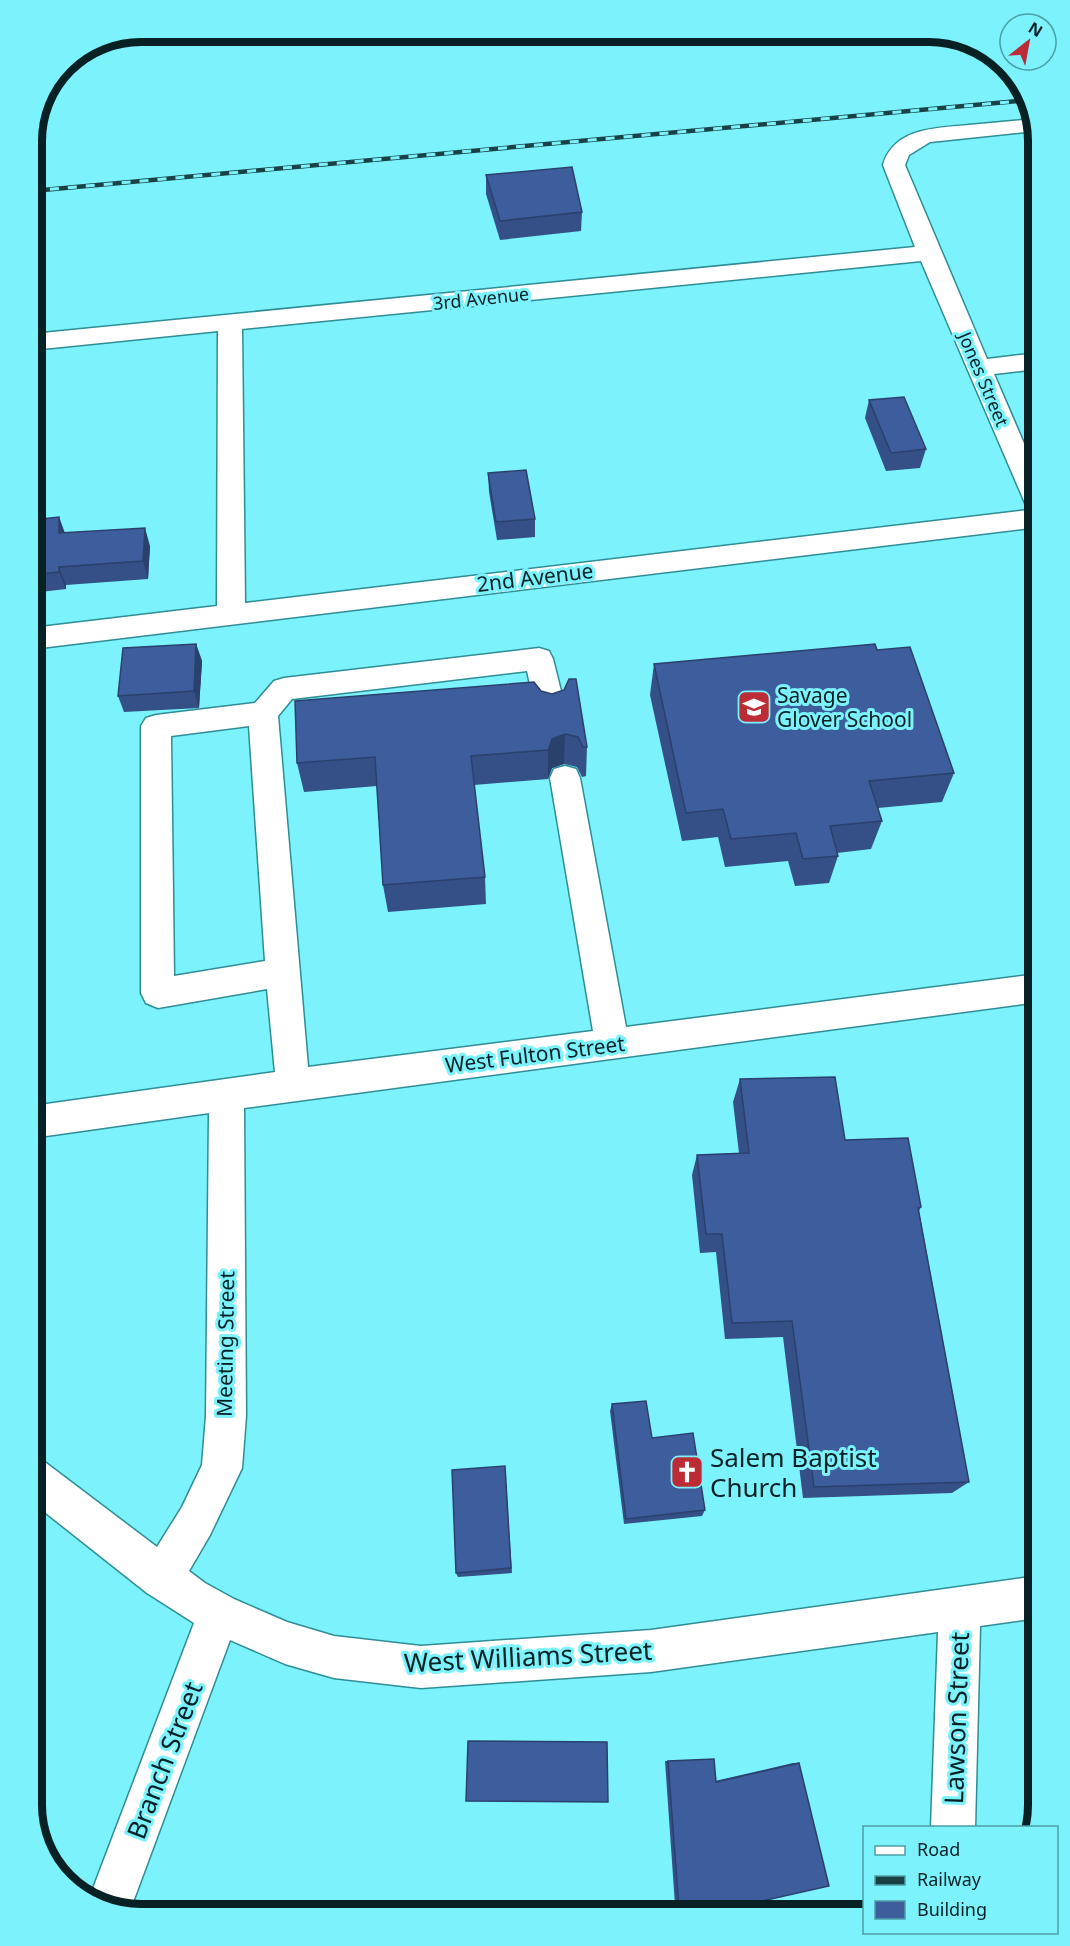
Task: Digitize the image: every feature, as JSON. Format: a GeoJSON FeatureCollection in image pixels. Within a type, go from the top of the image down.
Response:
{"type":"FeatureCollection","features":[{"type":"Feature","properties":{"kind":"street","name":"Jones Street"},"geometry":{"type":"LineString","coordinates":[[1026,126],[926,136],[909,142],[896,158],[894,165],[929,253],[1028,483]]}},
{"type":"Feature","properties":{"kind":"street","name":"3rd Avenue"},"geometry":{"type":"LineString","coordinates":[[42,341],[929,253]]}},
{"type":"Feature","properties":{"kind":"street"},"geometry":{"type":"LineString","coordinates":[[230,322],[231,615]]}},
{"type":"Feature","properties":{"kind":"street"},"geometry":{"type":"LineString","coordinates":[[978,368],[1028,362]]}},
{"type":"Feature","properties":{"kind":"street","name":"2nd Avenue"},"geometry":{"type":"LineString","coordinates":[[42,638],[1028,519]]}},
{"type":"Feature","properties":{"kind":"street"},"geometry":{"type":"LineString","coordinates":[[282,972],[158,993],[156,726],[263,713],[285,689],[539,659],[551,711]]}},
{"type":"Feature","properties":{"kind":"street"},"geometry":{"type":"LineString","coordinates":[[263,713],[282,972],[293,1085]]}},
{"type":"Feature","properties":{"kind":"street"},"geometry":{"type":"LineString","coordinates":[[565,778],[612,1045]]}},
{"type":"Feature","properties":{"kind":"street","name":"West Fulton Street"},"geometry":{"type":"LineString","coordinates":[[42,1121],[293,1085],[1028,989]]}},
{"type":"Feature","properties":{"kind":"street","name":"Meeting Street"},"geometry":{"type":"LineString","coordinates":[[162,1578],[196,1521],[222,1467],[226,1416],[227,1096]]}},
{"type":"Feature","properties":{"kind":"street","name":"West Williams Street"},"geometry":{"type":"LineString","coordinates":[[42,1485],[190,1598],[219,1614],[285,1643],[334,1657],[421,1666],[651,1651],[1028,1598]]}},
{"type":"Feature","properties":{"kind":"street","name":"Lawson Street"},"geometry":{"type":"LineString","coordinates":[[952,1826],[960,1608]]}},
{"type":"Feature","properties":{"kind":"street","name":"Branch Street"},"geometry":{"type":"LineString","coordinates":[[111,1900],[219,1614]]}},
{"type":"Feature","properties":{"kind":"building"},"geometry":{"type":"Polygon","coordinates":[[[572,167],[582,212],[500,221],[486,175],[572,167]]]}},
{"type":"Feature","properties":{"kind":"building"},"geometry":{"type":"Polygon","coordinates":[[[904,397],[926,449],[891,453],[869,400],[904,397]]]}},
{"type":"Feature","properties":{"kind":"building"},"geometry":{"type":"Polygon","coordinates":[[[526,470],[535,519],[496,522],[488,473],[526,470]]]}},
{"type":"Feature","properties":{"kind":"building"},"geometry":{"type":"Polygon","coordinates":[[[59,517],[59,533],[145,528],[143,561],[59,567],[59,572],[42,574],[42,519],[59,517]]]}},
{"type":"Feature","properties":{"kind":"building"},"geometry":{"type":"Polygon","coordinates":[[[196,644],[194,691],[118,696],[123,648],[196,644]]]}},
{"type":"Feature","properties":{"kind":"building"},"geometry":{"type":"Polygon","coordinates":[[[875,644],[877,650],[910,647],[954,773],[869,781],[882,821],[830,826],[838,856],[803,859],[796,833],[731,839],[723,809],[686,813],[654,664],[875,644]]]}},
{"type":"Feature","properties":{"kind":"building"},"geometry":{"type":"Polygon","coordinates":[[[569,679],[576,679],[587,747],[583,747],[578,737],[565,734],[552,739],[548,750],[471,756],[485,877],[383,885],[375,757],[297,763],[295,701],[534,682],[541,691],[552,694],[564,690],[569,679]]]}},
{"type":"Feature","properties":{"kind":"building"},"geometry":{"type":"Polygon","coordinates":[[[835,1077],[845,1140],[908,1138],[921,1207],[918,1208],[969,1482],[814,1487],[792,1321],[732,1323],[722,1234],[706,1234],[697,1155],[749,1153],[740,1079],[835,1077]]]}},
{"type":"Feature","properties":{"kind":"building"},"geometry":{"type":"Polygon","coordinates":[[[646,1401],[652,1438],[693,1433],[705,1510],[626,1519],[612,1404],[646,1401]]]}},
{"type":"Feature","properties":{"kind":"building"},"geometry":{"type":"Polygon","coordinates":[[[505,1466],[511,1568],[456,1573],[452,1470],[505,1466]]]}},
{"type":"Feature","properties":{"kind":"building"},"geometry":{"type":"Polygon","coordinates":[[[468,1741],[607,1742],[608,1802],[466,1801],[468,1741]]]}},
{"type":"Feature","properties":{"kind":"building"},"geometry":{"type":"Polygon","coordinates":[[[714,1759],[716,1782],[799,1763],[829,1886],[748,1904],[679,1904],[668,1761],[714,1759]]]}},
{"type":"Feature","properties":{"kind":"railway"},"geometry":{"type":"LineString","coordinates":[[42,190],[1019,101]]}},
{"type":"Feature","properties":{"kind":"place","name":"Savage Glover School"},"geometry":{"type":"Point","coordinates":[754,707]}},
{"type":"Feature","properties":{"kind":"place","name":"Salem Baptist Church"},"geometry":{"type":"Point","coordinates":[687,1472]}}]}
